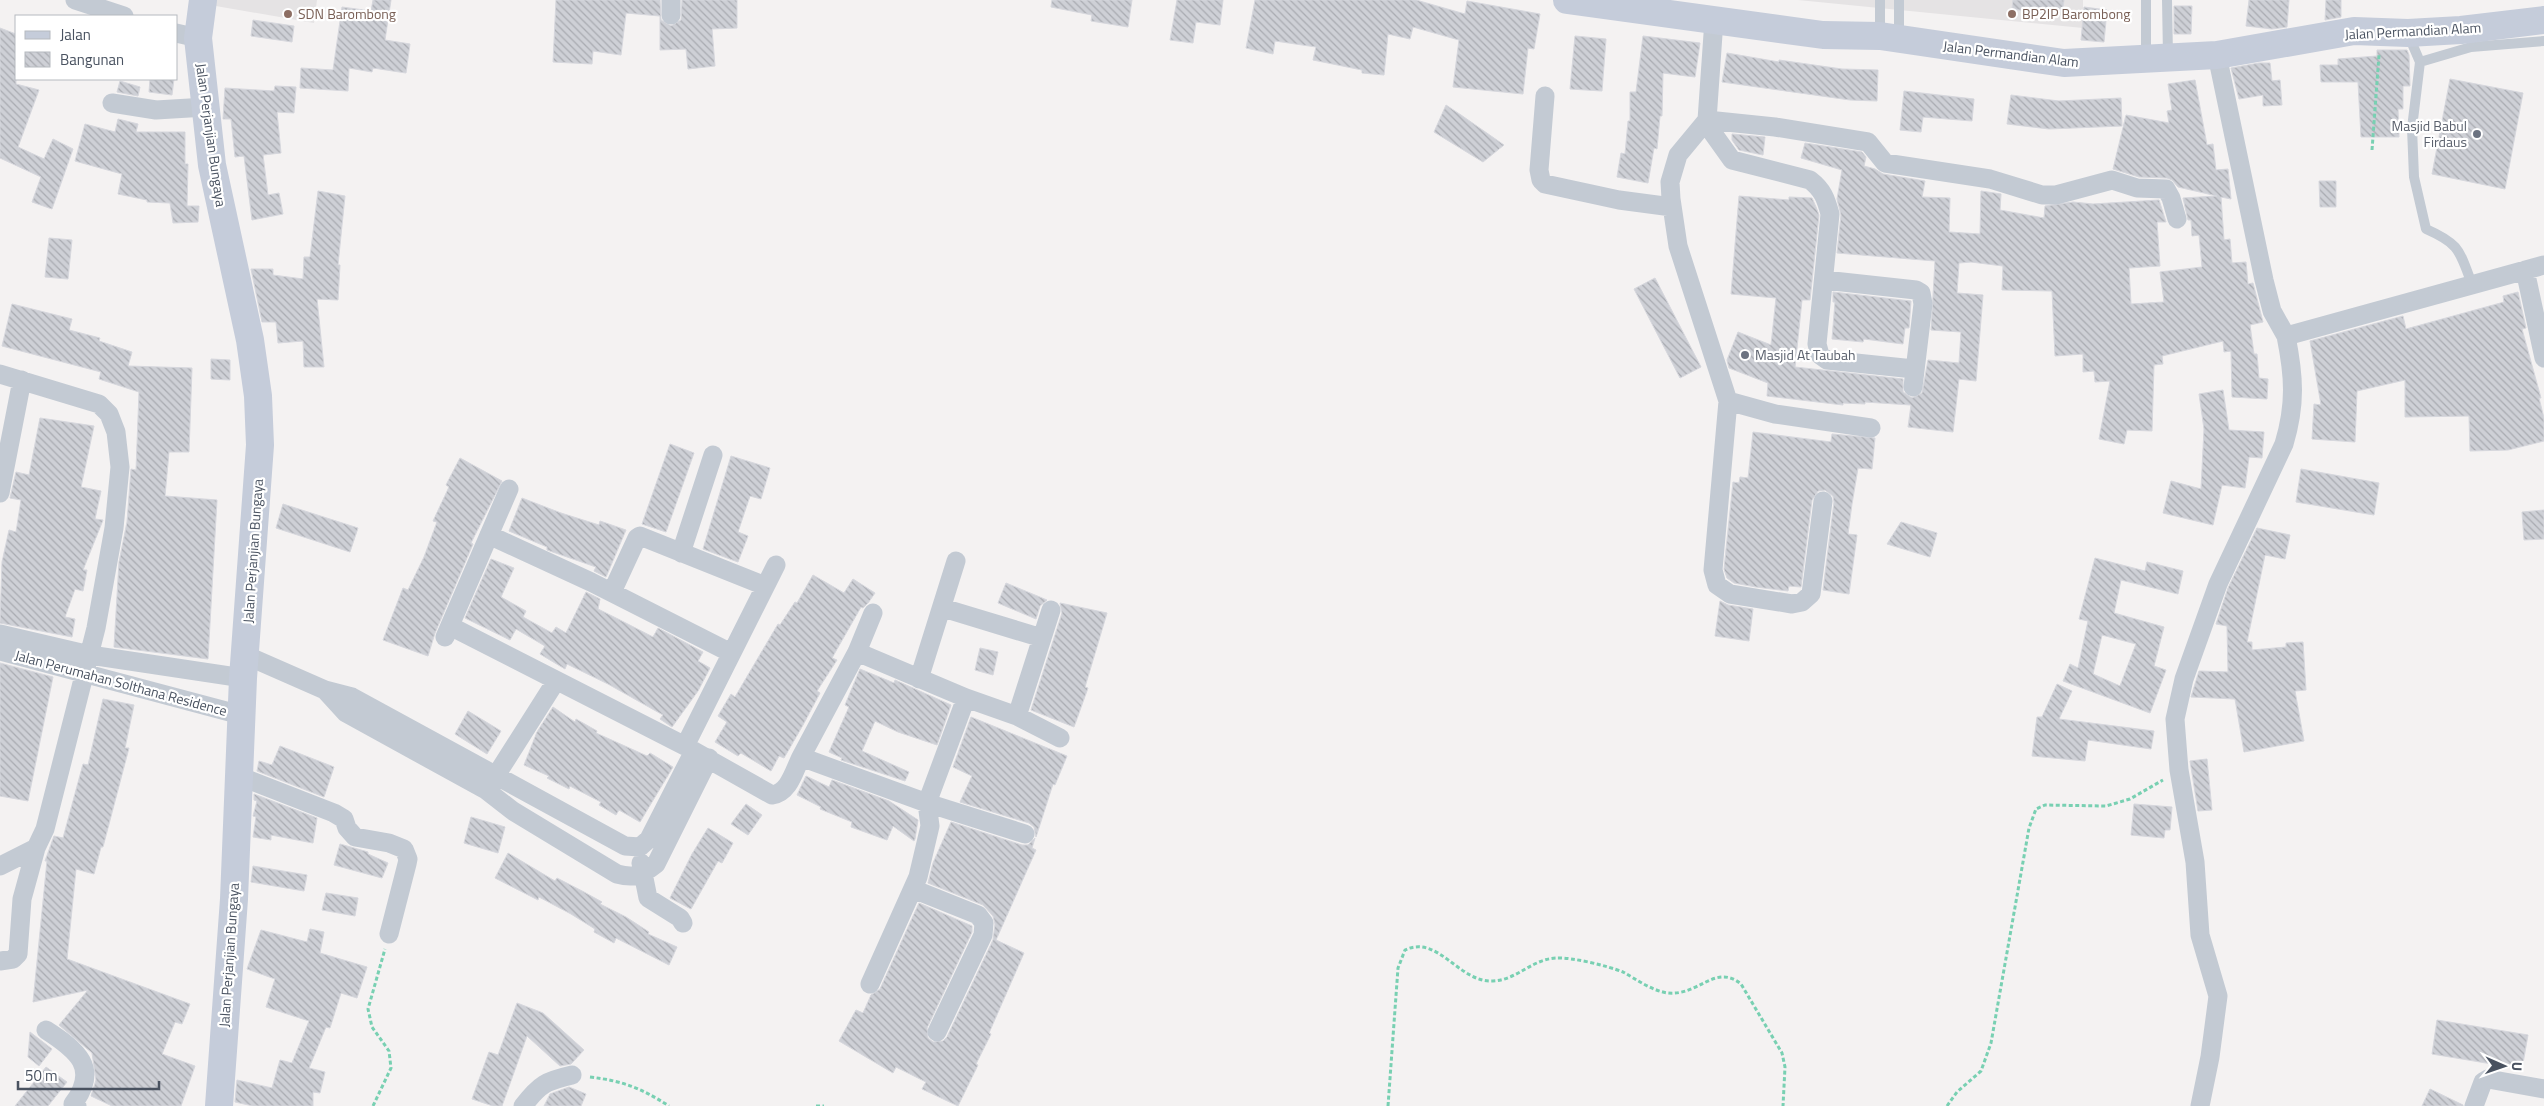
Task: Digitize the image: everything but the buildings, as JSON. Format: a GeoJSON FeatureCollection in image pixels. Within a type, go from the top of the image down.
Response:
{"type":"FeatureCollection","features":[{"type":"Feature","properties":{"kind":"main road","name":"Jalan Perjanjian Bungaya"},"geometry":{"type":"LineString","coordinates":[[203,0],[187,35],[206,107],[212,166],[245,313],[258,396],[259,474],[244,666],[234,899],[219,1106]]}},
{"type":"Feature","properties":{"kind":"main road","name":"Jalan Permandian Alam"},"geometry":{"type":"LineString","coordinates":[[1567,0],[1823,35],[1889,37],[2064,63],[2217,55],[2354,31],[2408,33],[2461,30],[2544,20]]}},
{"type":"Feature","properties":{"kind":"street"},"geometry":{"type":"LineString","coordinates":[[75,0],[121,15]]}},
{"type":"Feature","properties":{"kind":"street"},"geometry":{"type":"LineString","coordinates":[[1714,20],[1707,120],[1712,132],[1732,160],[1810,180],[1825,195],[1830,214],[1817,344],[1820,355],[1827,360],[1914,378],[1922,304],[1921,293],[1916,290],[1824,280]]}},
{"type":"Feature","properties":{"kind":"street"},"geometry":{"type":"LineString","coordinates":[[2200,1106],[2210,1057],[2218,996],[2200,935],[2195,862],[2179,770],[2175,719],[2184,679],[2218,584],[2284,444],[2291,422],[2293,381],[2286,336],[2272,311],[2264,280],[2217,55]]}},
{"type":"Feature","properties":{"kind":"street"},"geometry":{"type":"LineString","coordinates":[[1545,96],[1539,170],[1541,180],[1545,184],[1619,200],[1672,207]]}},
{"type":"Feature","properties":{"kind":"street"},"geometry":{"type":"LineString","coordinates":[[112,103],[156,110],[206,107]]}},
{"type":"Feature","properties":{"kind":"street"},"geometry":{"type":"LineString","coordinates":[[1707,120],[1678,156],[1670,182],[1678,246],[1728,401],[1712,570],[1717,585],[1730,594],[1792,604],[1807,600],[1811,594],[1823,501]]}},
{"type":"Feature","properties":{"kind":"street"},"geometry":{"type":"LineString","coordinates":[[1707,120],[1775,127],[1868,142],[1886,163],[1990,179],[2042,196],[2056,195],[2112,180],[2137,188],[2166,189],[2177,219]]}},
{"type":"Feature","properties":{"kind":"street"},"geometry":{"type":"LineString","coordinates":[[2286,336],[2544,265]]}},
{"type":"Feature","properties":{"kind":"street"},"geometry":{"type":"LineString","coordinates":[[2525,270],[2544,358]]}},
{"type":"Feature","properties":{"kind":"street"},"geometry":{"type":"LineString","coordinates":[[0,374],[99,404],[109,414],[116,432],[120,467],[114,528],[102,604],[45,829],[36,848],[22,899],[18,954],[13,959],[0,961]]}},
{"type":"Feature","properties":{"kind":"street"},"geometry":{"type":"LineString","coordinates":[[0,493],[22,380]]}},
{"type":"Feature","properties":{"kind":"street"},"geometry":{"type":"LineString","coordinates":[[1728,401],[1775,414],[1871,428]]}},
{"type":"Feature","properties":{"kind":"street"},"geometry":{"type":"LineString","coordinates":[[681,553],[713,455]]}},
{"type":"Feature","properties":{"kind":"street"},"geometry":{"type":"LineString","coordinates":[[509,489],[447,632],[556,681],[696,752],[772,795],[780,793],[788,784],[857,652],[872,613]]}},
{"type":"Feature","properties":{"kind":"street"},"geometry":{"type":"LineString","coordinates":[[489,535],[612,592],[731,653]]}},
{"type":"Feature","properties":{"kind":"street"},"geometry":{"type":"LineString","coordinates":[[612,592],[637,538],[643,537],[765,586]]}},
{"type":"Feature","properties":{"kind":"street"},"geometry":{"type":"LineString","coordinates":[[919,679],[943,608],[956,561]]}},
{"type":"Feature","properties":{"kind":"street"},"geometry":{"type":"LineString","coordinates":[[491,782],[513,811],[617,874],[634,877],[642,875],[656,864],[731,653],[776,565]]}},
{"type":"Feature","properties":{"kind":"street"},"geometry":{"type":"LineString","coordinates":[[943,608],[1042,638]]}},
{"type":"Feature","properties":{"kind":"street"},"geometry":{"type":"LineString","coordinates":[[1017,716],[1050,610]]}},
{"type":"Feature","properties":{"kind":"street","name":"Jalan Perumahan Solthana Residence"},"geometry":{"type":"LineString","coordinates":[[0,634],[241,715]]}},
{"type":"Feature","properties":{"kind":"street","name":"Jalan Perumahan Solthana Residence"},"geometry":{"type":"LineString","coordinates":[[0,651],[88,664],[244,666],[352,697],[491,782]]}},
{"type":"Feature","properties":{"kind":"street"},"geometry":{"type":"LineString","coordinates":[[857,652],[966,698],[1017,716],[1060,738]]}},
{"type":"Feature","properties":{"kind":"street"},"geometry":{"type":"LineString","coordinates":[[491,782],[556,681]]}},
{"type":"Feature","properties":{"kind":"street"},"geometry":{"type":"LineString","coordinates":[[870,984],[922,865],[930,826],[927,803],[966,698]]}},
{"type":"Feature","properties":{"kind":"street"},"geometry":{"type":"LineString","coordinates":[[491,782],[625,846],[640,847],[648,839],[696,752]]}},
{"type":"Feature","properties":{"kind":"street"},"geometry":{"type":"LineString","coordinates":[[801,757],[927,803],[1025,834]]}},
{"type":"Feature","properties":{"kind":"street"},"geometry":{"type":"LineString","coordinates":[[240,776],[334,812],[344,819],[347,828],[355,837],[389,843],[404,848],[408,859],[389,934]]}},
{"type":"Feature","properties":{"kind":"street"},"geometry":{"type":"LineString","coordinates":[[640,847],[642,875],[651,901],[673,913],[684,923]]}},
{"type":"Feature","properties":{"kind":"street"},"geometry":{"type":"LineString","coordinates":[[0,866],[36,848]]}},
{"type":"Feature","properties":{"kind":"street"},"geometry":{"type":"LineString","coordinates":[[913,889],[978,915],[985,927],[984,933],[938,1032]]}},
{"type":"Feature","properties":{"kind":"street"},"geometry":{"type":"LineString","coordinates":[[46,1030],[67,1044],[82,1060],[86,1074],[85,1083],[74,1105]]}},
{"type":"Feature","properties":{"kind":"street"},"geometry":{"type":"LineString","coordinates":[[523,1106],[536,1089],[547,1081],[572,1075]]}},
{"type":"Feature","properties":{"kind":"street"},"geometry":{"type":"LineString","coordinates":[[2474,1106],[2483,1082],[2488,1079],[2544,1090]]}},
{"type":"Feature","properties":{"kind":"lane"},"geometry":{"type":"LineString","coordinates":[[1880,0],[1889,37]]}},
{"type":"Feature","properties":{"kind":"lane"},"geometry":{"type":"LineString","coordinates":[[1889,37],[1899,0]]}},
{"type":"Feature","properties":{"kind":"lane"},"geometry":{"type":"LineString","coordinates":[[2146,0],[2157,58]]}},
{"type":"Feature","properties":{"kind":"lane"},"geometry":{"type":"LineString","coordinates":[[2157,58],[2167,0]]}},
{"type":"Feature","properties":{"kind":"lane"},"geometry":{"type":"LineString","coordinates":[[2408,33],[2420,62],[2412,128],[2414,177],[2426,229],[2450,240],[2461,255],[2472,284]]}},
{"type":"Feature","properties":{"kind":"lane"},"geometry":{"type":"LineString","coordinates":[[2420,62],[2471,46],[2544,41]]}},
{"type":"Feature","properties":{"kind":"path"},"geometry":{"type":"LineString","coordinates":[[2372,150],[2379,31]]}},
{"type":"Feature","properties":{"kind":"path"},"geometry":{"type":"LineString","coordinates":[[1947,1106],[1957,1092],[1981,1071],[1991,1043],[2029,828],[2036,809],[2045,805],[2106,806],[2130,799],[2179,770]]}},
{"type":"Feature","properties":{"kind":"path"},"geometry":{"type":"LineString","coordinates":[[373,1106],[391,1068],[389,1050],[372,1027],[368,1009],[389,934]]}},
{"type":"Feature","properties":{"kind":"path"},"geometry":{"type":"LineString","coordinates":[[1388,1106],[1398,968],[1405,950],[1413,946],[1425,946],[1467,974],[1482,981],[1511,978],[1541,960],[1556,958],[1620,971],[1666,992],[1680,993],[1698,987],[1719,976],[1731,976],[1741,984],[1782,1053],[1785,1067],[1783,1106]]}},
{"type":"Feature","properties":{"kind":"path"},"geometry":{"type":"LineString","coordinates":[[572,1075],[620,1081],[646,1091],[669,1106]]}},
{"type":"Feature","properties":{"kind":"path"},"geometry":{"type":"LineString","coordinates":[[816,1106],[824,1106]]}},
{"type":"Feature","properties":{"kind":"shaded area","name":"SDN Barombong"},"geometry":{"type":"Polygon","coordinates":[[[211,0],[317,0],[314,23],[210,5],[211,0]]]}},
{"type":"Feature","properties":{"kind":"shaded area","name":"BP2IP Barombong"},"geometry":{"type":"Polygon","coordinates":[[[1798,0],[2083,0],[2083,28],[1798,0]]]}},
{"type":"Feature","properties":{"kind":"place","name":"SDN Barombong"},"geometry":{"type":"Point","coordinates":[288,14]}},
{"type":"Feature","properties":{"kind":"place","name":"BP2IP Barombong"},"geometry":{"type":"Point","coordinates":[2012,14]}},
{"type":"Feature","properties":{"kind":"place","name":"Masjid Babul Firdaus"},"geometry":{"type":"Point","coordinates":[2477,134]}},
{"type":"Feature","properties":{"kind":"place","name":"Masjid At Taubah"},"geometry":{"type":"Point","coordinates":[1745,355]}}]}
